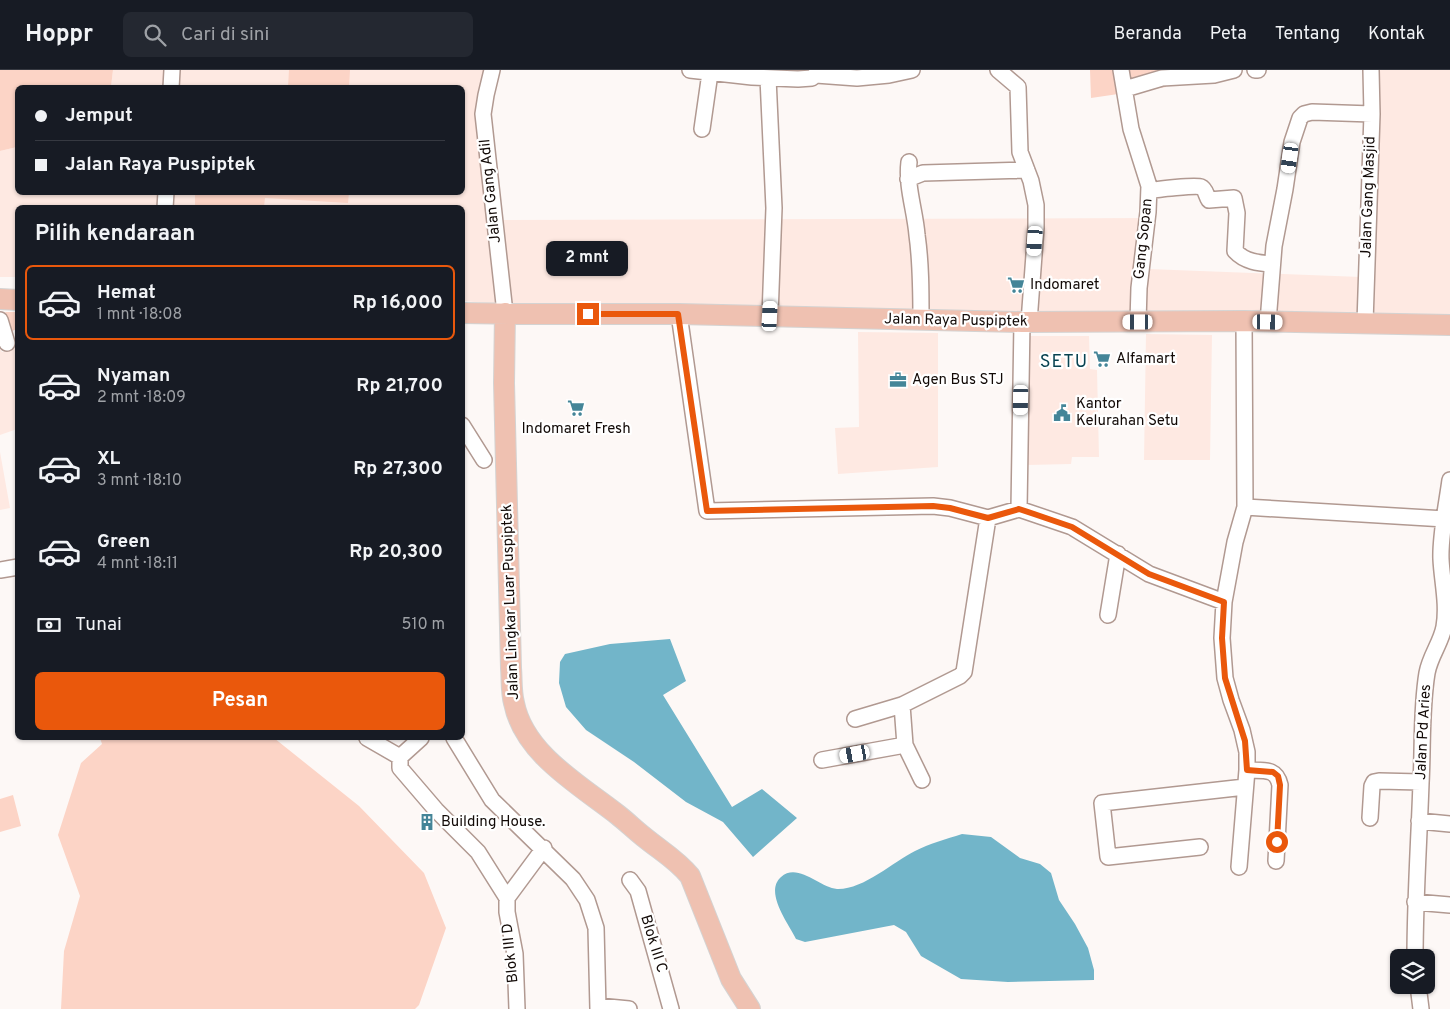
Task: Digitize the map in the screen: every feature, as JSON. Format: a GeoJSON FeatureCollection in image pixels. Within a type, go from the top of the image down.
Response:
{"type":"FeatureCollection","features":[{"type":"Feature","properties":{"kind":"main road"},"geometry":{"type":"LineString","coordinates":[[0,299],[15,300]]}},
{"type":"Feature","properties":{"kind":"main road","name":"Jalan Raya Puspiptek"},"geometry":{"type":"LineString","coordinates":[[465,313],[678,314],[1025,322],[1244,321],[1450,325]]}},
{"type":"Feature","properties":{"kind":"main road","name":"Jalan Lingkar Luar Puspiptek"},"geometry":{"type":"LineString","coordinates":[[505,313],[504,403],[511,668],[514,703],[522,725],[548,760],[569,780],[618,814],[644,837],[678,862],[690,876],[731,979],[750,1009]]}},
{"type":"Feature","properties":{"kind":"street"},"geometry":{"type":"LineString","coordinates":[[171,85],[172,70]]}},
{"type":"Feature","properties":{"kind":"street","name":"Jalan Gang Adil"},"geometry":{"type":"LineString","coordinates":[[492,70],[483,114],[505,313]]}},
{"type":"Feature","properties":{"kind":"street"},"geometry":{"type":"LineString","coordinates":[[690,70],[806,79],[818,72],[857,78],[889,75],[912,70]]}},
{"type":"Feature","properties":{"kind":"street"},"geometry":{"type":"LineString","coordinates":[[998,70],[1018,88],[1020,152],[1033,188],[1036,216],[1025,322],[1019,509]]}},
{"type":"Feature","properties":{"kind":"street","name":"Gang Sopan"},"geometry":{"type":"LineString","coordinates":[[1121,70],[1131,129],[1150,191],[1139,288],[1138,322]]}},
{"type":"Feature","properties":{"kind":"street"},"geometry":{"type":"LineString","coordinates":[[1125,89],[1162,78],[1214,75],[1234,70]]}},
{"type":"Feature","properties":{"kind":"street","name":"Jalan Gang Masjid"},"geometry":{"type":"LineString","coordinates":[[1365,323],[1372,114],[1371,70]]}},
{"type":"Feature","properties":{"kind":"street"},"geometry":{"type":"LineString","coordinates":[[702,129],[710,72]]}},
{"type":"Feature","properties":{"kind":"street"},"geometry":{"type":"LineString","coordinates":[[770,316],[774,208],[775,76]]}},
{"type":"Feature","properties":{"kind":"street"},"geometry":{"type":"LineString","coordinates":[[1268,322],[1274,246],[1292,142],[1300,118],[1304,114],[1312,112],[1372,114]]}},
{"type":"Feature","properties":{"kind":"street"},"geometry":{"type":"LineString","coordinates":[[909,162],[908,179],[918,234],[921,320]]}},
{"type":"Feature","properties":{"kind":"street"},"geometry":{"type":"LineString","coordinates":[[908,179],[923,172],[1027,170]]}},
{"type":"Feature","properties":{"kind":"street"},"geometry":{"type":"LineString","coordinates":[[1150,191],[1197,186],[1204,189],[1209,200],[1234,198],[1237,212],[1236,251],[1240,256],[1251,261],[1272,264]]}},
{"type":"Feature","properties":{"kind":"street"},"geometry":{"type":"LineString","coordinates":[[678,314],[707,511],[933,506],[950,508],[988,518],[1019,509],[1072,527],[1149,574],[1224,602]]}},
{"type":"Feature","properties":{"kind":"street"},"geometry":{"type":"LineString","coordinates":[[0,320],[8,343]]}},
{"type":"Feature","properties":{"kind":"street"},"geometry":{"type":"LineString","coordinates":[[1239,867],[1247,770],[1245,741],[1225,678],[1222,638],[1224,602],[1235,542],[1245,507],[1244,321]]}},
{"type":"Feature","properties":{"kind":"street"},"geometry":{"type":"LineString","coordinates":[[465,430],[484,460]]}},
{"type":"Feature","properties":{"kind":"street","name":"Jalan Pd Aries"},"geometry":{"type":"LineString","coordinates":[[1415,949],[1415,902],[1423,707],[1427,671],[1431,656],[1441,637],[1444,626],[1445,598],[1441,558],[1450,480]]}},
{"type":"Feature","properties":{"kind":"street"},"geometry":{"type":"LineString","coordinates":[[1245,507],[1446,519]]}},
{"type":"Feature","properties":{"kind":"street"},"geometry":{"type":"LineString","coordinates":[[855,719],[902,705],[960,676],[964,672],[988,518]]}},
{"type":"Feature","properties":{"kind":"street"},"geometry":{"type":"LineString","coordinates":[[1108,616],[1118,554]]}},
{"type":"Feature","properties":{"kind":"street"},"geometry":{"type":"LineString","coordinates":[[0,570],[15,568]]}},
{"type":"Feature","properties":{"kind":"street"},"geometry":{"type":"LineString","coordinates":[[902,705],[905,745],[922,780]]}},
{"type":"Feature","properties":{"kind":"street"},"geometry":{"type":"LineString","coordinates":[[370,740],[400,757]]}},
{"type":"Feature","properties":{"kind":"street"},"geometry":{"type":"LineString","coordinates":[[419,740],[400,757],[400,768],[436,810],[478,852],[507,898],[544,848]]}},
{"type":"Feature","properties":{"kind":"street"},"geometry":{"type":"LineString","coordinates":[[455,740],[492,800],[544,848],[573,879],[587,900],[596,928],[598,1007],[630,1009]]}},
{"type":"Feature","properties":{"kind":"street"},"geometry":{"type":"LineString","coordinates":[[822,760],[905,745]]}},
{"type":"Feature","properties":{"kind":"street"},"geometry":{"type":"LineString","coordinates":[[1247,770],[1273,772],[1278,776],[1280,785],[1276,861]]}},
{"type":"Feature","properties":{"kind":"street"},"geometry":{"type":"LineString","coordinates":[[1370,818],[1372,786],[1374,782],[1379,780],[1421,782]]}},
{"type":"Feature","properties":{"kind":"street"},"geometry":{"type":"LineString","coordinates":[[1200,847],[1108,857],[1102,803],[1245,787]]}},
{"type":"Feature","properties":{"kind":"street"},"geometry":{"type":"LineString","coordinates":[[1419,821],[1450,824]]}},
{"type":"Feature","properties":{"kind":"street","name":"Blok III C"},"geometry":{"type":"LineString","coordinates":[[630,880],[638,891],[671,1009]]}},
{"type":"Feature","properties":{"kind":"street","name":"Blok III D"},"geometry":{"type":"LineString","coordinates":[[507,898],[507,912],[515,954],[515,1002],[517,1009]]}},
{"type":"Feature","properties":{"kind":"street"},"geometry":{"type":"LineString","coordinates":[[1415,902],[1450,905]]}},
{"type":"Feature","properties":{"kind":"street"},"geometry":{"type":"LineString","coordinates":[[1419,994],[1421,1009]]}},
{"type":"Feature","properties":{"kind":"shaded area"},"geometry":{"type":"Polygon","coordinates":[[[0,70],[113,70],[111,85],[15,85],[15,147],[0,151],[0,70]]]}},
{"type":"Feature","properties":{"kind":"shaded area"},"geometry":{"type":"Polygon","coordinates":[[[113,70],[487,70],[476,100],[492,220],[1150,218],[1148,269],[1361,277],[1368,70],[1450,70],[1450,320],[497,304],[465,301],[465,205],[15,205],[15,277],[0,277],[0,151],[15,147],[15,195],[465,195],[465,85],[111,85],[113,70]]]}},
{"type":"Feature","properties":{"kind":"shaded area"},"geometry":{"type":"Polygon","coordinates":[[[289,70],[350,70],[349,85],[288,85],[289,70]]]}},
{"type":"Feature","properties":{"kind":"shaded area"},"geometry":{"type":"Polygon","coordinates":[[[1090,70],[1166,70],[1166,87],[1091,98],[1090,70]]]}},
{"type":"Feature","properties":{"kind":"shaded area"},"geometry":{"type":"Polygon","coordinates":[[[195,195],[349,195],[348,203],[265,198],[264,205],[195,205],[195,195]]]}},
{"type":"Feature","properties":{"kind":"shaded area"},"geometry":{"type":"Polygon","coordinates":[[[5,312],[15,312],[15,330],[12,331],[5,312]]]}},
{"type":"Feature","properties":{"kind":"shaded area","name":"Agen Bus STJ"},"geometry":{"type":"Polygon","coordinates":[[[858,332],[938,333],[938,467],[838,474],[835,428],[859,427],[858,332]]]}},
{"type":"Feature","properties":{"kind":"shaded area"},"geometry":{"type":"Polygon","coordinates":[[[1146,334],[1212,335],[1210,460],[1144,460],[1146,334]]]}},
{"type":"Feature","properties":{"kind":"shaded area","name":"Kantor Kelurahan Setu"},"geometry":{"type":"Polygon","coordinates":[[[1025,336],[1089,336],[1090,369],[1097,370],[1099,457],[1072,457],[1071,464],[1027,465],[1025,336]]]}},
{"type":"Feature","properties":{"kind":"shaded area"},"geometry":{"type":"Polygon","coordinates":[[[15,348],[15,430],[0,435],[0,349],[2,352],[15,348]]]}},
{"type":"Feature","properties":{"kind":"shaded area"},"geometry":{"type":"Polygon","coordinates":[[[0,452],[10,508],[0,510],[0,452]]]}},
{"type":"Feature","properties":{"kind":"shaded area"},"geometry":{"type":"Polygon","coordinates":[[[101,740],[276,740],[359,806],[424,873],[446,928],[419,1005],[415,1009],[61,1009],[64,951],[80,896],[58,835],[81,763],[102,744],[101,740]]]}},
{"type":"Feature","properties":{"kind":"shaded area"},"geometry":{"type":"Polygon","coordinates":[[[13,795],[21,826],[0,832],[0,799],[13,795]]]}},
{"type":"Feature","properties":{"kind":"water"},"geometry":{"type":"Polygon","coordinates":[[[670,639],[686,681],[663,695],[732,807],[762,789],[797,818],[753,857],[723,822],[686,802],[634,762],[586,730],[566,707],[559,683],[560,662],[565,654],[610,644],[670,639]]]}},
{"type":"Feature","properties":{"kind":"water"},"geometry":{"type":"Polygon","coordinates":[[[962,834],[991,837],[1020,858],[1040,864],[1051,873],[1059,900],[1088,948],[1094,970],[1094,980],[1008,982],[961,979],[921,956],[906,932],[894,925],[805,942],[796,939],[779,908],[775,891],[776,883],[788,873],[802,874],[830,888],[847,888],[878,874],[920,848],[962,834]]]}},
{"type":"Feature","properties":{"kind":"place","name":"Indomaret"},"geometry":{"type":"Point","coordinates":[1016,285]}},
{"type":"Feature","properties":{"kind":"place","name":"Alfamart"},"geometry":{"type":"Point","coordinates":[1102,359]}},
{"type":"Feature","properties":{"kind":"place","name":"Agen Bus STJ"},"geometry":{"type":"Point","coordinates":[898,380]}},
{"type":"Feature","properties":{"kind":"place","name":"Indomaret Fresh"},"geometry":{"type":"Point","coordinates":[576,408]}},
{"type":"Feature","properties":{"kind":"place","name":"Kantor Kelurahan Setu"},"geometry":{"type":"Point","coordinates":[1062,413]}},
{"type":"Feature","properties":{"kind":"place","name":"Building House."},"geometry":{"type":"Point","coordinates":[427,822]}},
{"type":"Feature","properties":{"kind":"district","name":"SETU"},"geometry":{"type":"Point","coordinates":[1064,362]}},
{"type":"Feature","properties":{"kind":"route"},"geometry":{"type":"LineString","coordinates":[[588,314],[678,314],[707,511],[933,506],[950,508],[988,518],[1019,509],[1072,527],[1149,574],[1224,602],[1222,638],[1225,678],[1245,741],[1247,770],[1273,772],[1278,776],[1280,785],[1277,842]]}}]}
